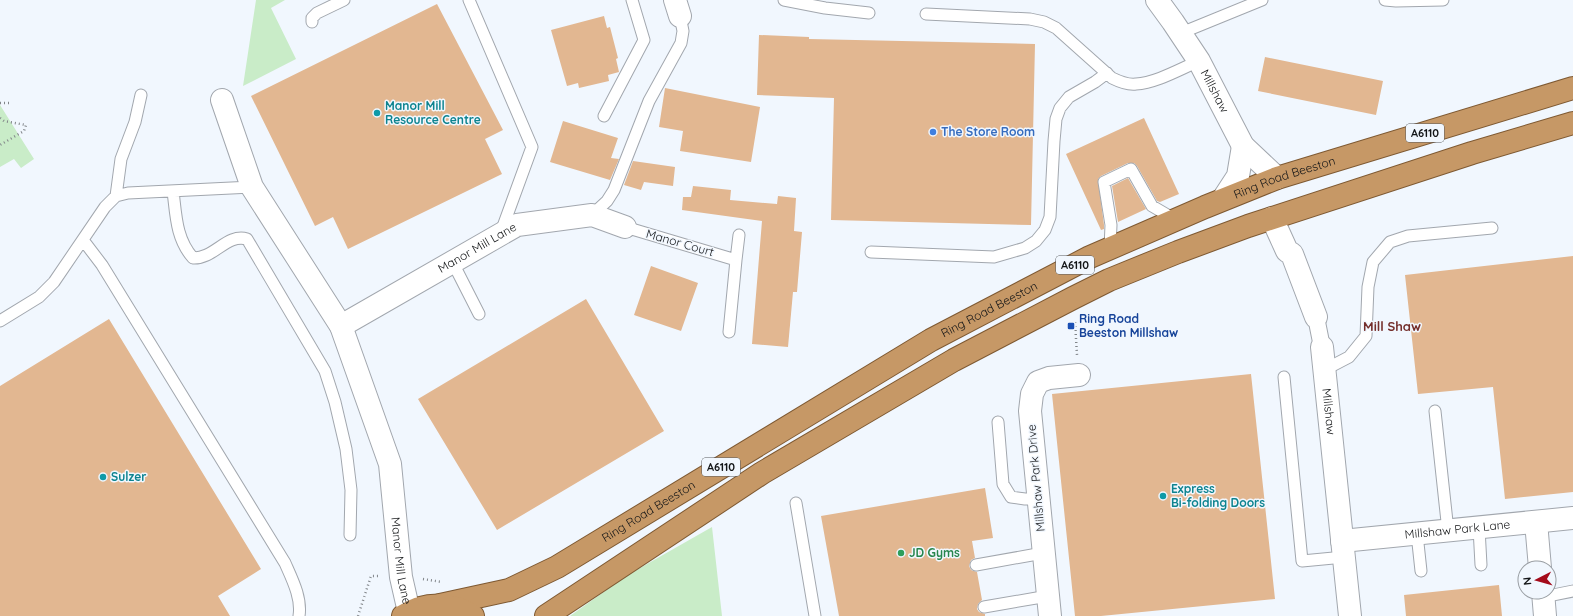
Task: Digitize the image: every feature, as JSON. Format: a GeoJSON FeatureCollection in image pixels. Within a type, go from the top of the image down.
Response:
{"type":"FeatureCollection","features":[{"type":"Feature","properties":{"kind":"highway","name":"Ring Road Beeston"},"geometry":{"type":"LineString","coordinates":[[440,605],[509,590],[557,568],[931,340],[1090,257],[1223,199],[1277,178],[1573,88]]}},
{"type":"Feature","properties":{"kind":"highway","name":"A6110"},"geometry":{"type":"LineString","coordinates":[[546,616],[762,473],[954,360],[1109,280],[1178,252],[1272,218],[1573,123]]}},
{"type":"Feature","properties":{"kind":"highway"},"geometry":{"type":"LineString","coordinates":[[406,614],[418,608],[440,605],[466,611],[473,616]]}},
{"type":"Feature","properties":{"kind":"street","name":"Millshaw"},"geometry":{"type":"LineString","coordinates":[[1157,0],[1199,61],[1243,146],[1277,178]]}},
{"type":"Feature","properties":{"kind":"street","name":"Manor Mill Lane"},"geometry":{"type":"LineString","coordinates":[[222,100],[252,187],[341,326],[390,464],[406,614]]}},
{"type":"Feature","properties":{"kind":"street"},"geometry":{"type":"LineString","coordinates":[[1223,199],[1238,176],[1243,146]]}},
{"type":"Feature","properties":{"kind":"street","name":"Manor Mill Lane"},"geometry":{"type":"LineString","coordinates":[[341,326],[517,225],[592,215],[624,227]]}},
{"type":"Feature","properties":{"kind":"street","name":"Millshaw"},"geometry":{"type":"LineString","coordinates":[[1272,218],[1287,252],[1292,254],[1316,317],[1322,347],[1326,369],[1350,616]]}},
{"type":"Feature","properties":{"kind":"street","name":"Millshaw Park Drive"},"geometry":{"type":"LineString","coordinates":[[1049,606],[1030,411],[1032,394],[1038,382],[1049,378],[1079,375]]}},
{"type":"Feature","properties":{"kind":"street","name":"Millshaw Park Lane"},"geometry":{"type":"LineString","coordinates":[[1343,550],[1417,534],[1573,518]]}},
{"type":"Feature","properties":{"kind":"street"},"geometry":{"type":"LineString","coordinates":[[1536,522],[1539,560]]}},
{"type":"Feature","properties":{"kind":"lane"},"geometry":{"type":"LineString","coordinates":[[312,22],[312,18],[317,12],[344,0]]}},
{"type":"Feature","properties":{"kind":"lane"},"geometry":{"type":"LineString","coordinates":[[469,0],[532,147],[500,234]]}},
{"type":"Feature","properties":{"kind":"lane"},"geometry":{"type":"LineString","coordinates":[[604,116],[644,40],[632,0]]}},
{"type":"Feature","properties":{"kind":"lane"},"geometry":{"type":"LineString","coordinates":[[784,0],[825,8],[869,13]]}},
{"type":"Feature","properties":{"kind":"lane"},"geometry":{"type":"LineString","coordinates":[[1180,33],[1262,0]]}},
{"type":"Feature","properties":{"kind":"lane"},"geometry":{"type":"LineString","coordinates":[[1385,0],[1443,0]]}},
{"type":"Feature","properties":{"kind":"lane"},"geometry":{"type":"LineString","coordinates":[[592,215],[607,201],[614,190],[650,101],[681,43],[683,31],[677,8]]}},
{"type":"Feature","properties":{"kind":"lane"},"geometry":{"type":"LineString","coordinates":[[926,14],[1030,19],[1044,22],[1056,28],[1112,78],[1123,83],[1136,85],[1151,81],[1199,61]]}},
{"type":"Feature","properties":{"kind":"lane"},"geometry":{"type":"LineString","coordinates":[[871,252],[994,257],[1025,248],[1036,241],[1045,230],[1050,216],[1056,119],[1060,108],[1069,97],[1095,82],[1107,73]]}},
{"type":"Feature","properties":{"kind":"lane"},"geometry":{"type":"LineString","coordinates":[[116,196],[121,160],[135,122],[141,95]]}},
{"type":"Feature","properties":{"kind":"lane"},"geometry":{"type":"LineString","coordinates":[[1110,248],[1111,225],[1104,182],[1131,169],[1152,206],[1176,220]]}},
{"type":"Feature","properties":{"kind":"lane"},"geometry":{"type":"LineString","coordinates":[[0,321],[39,297],[54,282],[104,207],[116,196],[128,193],[252,187]]}},
{"type":"Feature","properties":{"kind":"lane"},"geometry":{"type":"LineString","coordinates":[[173,191],[176,222],[180,237],[187,251],[193,258],[200,258],[207,256],[233,239],[240,237],[247,239],[325,371],[335,402],[346,450],[351,490],[350,535]]}},
{"type":"Feature","properties":{"kind":"lane","name":"Manor Court"},"geometry":{"type":"LineString","coordinates":[[624,227],[736,260]]}},
{"type":"Feature","properties":{"kind":"lane"},"geometry":{"type":"LineString","coordinates":[[1326,369],[1349,357],[1366,336],[1368,287],[1373,262],[1390,242],[1408,236],[1492,228]]}},
{"type":"Feature","properties":{"kind":"lane"},"geometry":{"type":"LineString","coordinates":[[729,332],[739,235]]}},
{"type":"Feature","properties":{"kind":"lane"},"geometry":{"type":"LineString","coordinates":[[83,240],[102,265],[285,563],[295,585],[300,609],[298,616]]}},
{"type":"Feature","properties":{"kind":"lane"},"geometry":{"type":"LineString","coordinates":[[452,261],[479,314]]}},
{"type":"Feature","properties":{"kind":"lane"},"geometry":{"type":"LineString","coordinates":[[1284,377],[1302,561],[1343,550]]}},
{"type":"Feature","properties":{"kind":"lane"},"geometry":{"type":"LineString","coordinates":[[1435,411],[1448,531]]}},
{"type":"Feature","properties":{"kind":"lane"},"geometry":{"type":"LineString","coordinates":[[998,422],[1003,484],[1011,496],[1025,499],[1038,499]]}},
{"type":"Feature","properties":{"kind":"lane"},"geometry":{"type":"LineString","coordinates":[[796,504],[815,616]]}},
{"type":"Feature","properties":{"kind":"lane"},"geometry":{"type":"LineString","coordinates":[[1479,528],[1482,565]]}},
{"type":"Feature","properties":{"kind":"lane"},"geometry":{"type":"LineString","coordinates":[[1417,534],[1421,570]]}},
{"type":"Feature","properties":{"kind":"lane"},"geometry":{"type":"LineString","coordinates":[[976,565],[1043,553]]}},
{"type":"Feature","properties":{"kind":"lane"},"geometry":{"type":"LineString","coordinates":[[1544,602],[1573,591]]}},
{"type":"Feature","properties":{"kind":"lane"},"geometry":{"type":"LineString","coordinates":[[984,607],[1049,606]]}},
{"type":"Feature","properties":{"kind":"path"},"geometry":{"type":"LineString","coordinates":[[0,103],[10,103]]}},
{"type":"Feature","properties":{"kind":"path"},"geometry":{"type":"LineString","coordinates":[[0,118],[4,121],[26,125],[24,131],[0,145]]}},
{"type":"Feature","properties":{"kind":"path"},"geometry":{"type":"LineString","coordinates":[[1073,298],[1079,375]]}},
{"type":"Feature","properties":{"kind":"green space"},"geometry":{"type":"Polygon","coordinates":[[[256,0],[285,0],[271,8],[296,59],[243,86],[256,0]]]}},
{"type":"Feature","properties":{"kind":"green space"},"geometry":{"type":"Polygon","coordinates":[[[0,105],[34,159],[21,168],[14,159],[0,167],[0,105]]]}},
{"type":"Feature","properties":{"kind":"green space"},"geometry":{"type":"Polygon","coordinates":[[[712,527],[722,616],[570,616],[626,576],[712,527]]]}},
{"type":"Feature","properties":{"kind":"building","name":"Manor Mill Resource Centre"},"geometry":{"type":"Polygon","coordinates":[[[437,4],[503,130],[485,139],[502,174],[348,249],[333,217],[315,226],[251,96],[437,4]]]}},
{"type":"Feature","properties":{"kind":"building"},"geometry":{"type":"Polygon","coordinates":[[[604,16],[607,28],[610,27],[618,58],[616,59],[619,72],[608,75],[609,81],[579,88],[578,83],[567,86],[551,30],[604,16]]]}},
{"type":"Feature","properties":{"kind":"building","name":"The Store Room"},"geometry":{"type":"Polygon","coordinates":[[[759,35],[809,37],[809,39],[1035,44],[1031,225],[831,220],[834,98],[757,95],[759,35]]]}},
{"type":"Feature","properties":{"kind":"building"},"geometry":{"type":"Polygon","coordinates":[[[1265,57],[1383,81],[1376,115],[1258,91],[1265,57]]]}},
{"type":"Feature","properties":{"kind":"building"},"geometry":{"type":"Polygon","coordinates":[[[665,88],[760,107],[751,162],[680,151],[683,131],[659,127],[665,88]]]}},
{"type":"Feature","properties":{"kind":"building"},"geometry":{"type":"Polygon","coordinates":[[[1144,118],[1179,194],[1160,202],[1157,201],[1137,166],[1134,163],[1128,163],[1101,176],[1098,179],[1104,225],[1104,229],[1101,230],[1066,154],[1144,118]]]}},
{"type":"Feature","properties":{"kind":"building"},"geometry":{"type":"Polygon","coordinates":[[[563,121],[618,138],[611,158],[619,159],[610,180],[550,162],[563,121]]]}},
{"type":"Feature","properties":{"kind":"building"},"geometry":{"type":"Polygon","coordinates":[[[633,161],[675,167],[673,186],[644,182],[641,190],[624,185],[633,161]]]}},
{"type":"Feature","properties":{"kind":"building"},"geometry":{"type":"Polygon","coordinates":[[[1128,178],[1146,209],[1118,222],[1112,186],[1128,178]]]}},
{"type":"Feature","properties":{"kind":"building"},"geometry":{"type":"Polygon","coordinates":[[[693,186],[731,190],[730,200],[777,204],[778,196],[796,198],[794,231],[802,232],[797,292],[793,292],[788,347],[752,344],[762,221],[682,210],[683,197],[691,197],[693,186]]]}},
{"type":"Feature","properties":{"kind":"building"},"geometry":{"type":"Polygon","coordinates":[[[1573,256],[1573,492],[1505,499],[1493,387],[1418,394],[1405,275],[1573,256]]]}},
{"type":"Feature","properties":{"kind":"building"},"geometry":{"type":"Polygon","coordinates":[[[651,266],[698,283],[681,331],[634,315],[651,266]]]}},
{"type":"Feature","properties":{"kind":"building"},"geometry":{"type":"Polygon","coordinates":[[[586,299],[664,431],[497,530],[418,399],[586,299]]]}},
{"type":"Feature","properties":{"kind":"building","name":"Sulzer"},"geometry":{"type":"Polygon","coordinates":[[[109,319],[261,569],[218,596],[230,616],[0,616],[0,386],[109,319]]]}},
{"type":"Feature","properties":{"kind":"building","name":"Express Bi-folding Doors"},"geometry":{"type":"Polygon","coordinates":[[[1251,374],[1275,599],[1101,616],[1075,616],[1052,394],[1251,374]]]}},
{"type":"Feature","properties":{"kind":"building","name":"JD Gyms"},"geometry":{"type":"Polygon","coordinates":[[[985,488],[993,538],[972,541],[975,558],[971,560],[969,566],[971,570],[977,572],[982,600],[978,604],[977,609],[979,612],[985,614],[985,616],[839,616],[821,516],[985,488]]]}},
{"type":"Feature","properties":{"kind":"building"},"geometry":{"type":"Polygon","coordinates":[[[1499,585],[1502,616],[1406,616],[1404,595],[1499,585]]]}},
{"type":"Feature","properties":{"kind":"place","name":"Manor Mill Resource Centre"},"geometry":{"type":"Point","coordinates":[377,113]}},
{"type":"Feature","properties":{"kind":"place","name":"The Store Room"},"geometry":{"type":"Point","coordinates":[933,132]}},
{"type":"Feature","properties":{"kind":"place","name":"Ring Road Beeston Millshaw"},"geometry":{"type":"Point","coordinates":[1071,326]}},
{"type":"Feature","properties":{"kind":"place","name":"Sulzer"},"geometry":{"type":"Point","coordinates":[103,477]}},
{"type":"Feature","properties":{"kind":"place","name":"Express Bi-folding Doors"},"geometry":{"type":"Point","coordinates":[1163,496]}},
{"type":"Feature","properties":{"kind":"place","name":"JD Gyms"},"geometry":{"type":"Point","coordinates":[901,553]}},
{"type":"Feature","properties":{"kind":"district","name":"Mill Shaw"},"geometry":{"type":"Point","coordinates":[1392,326]}}]}
